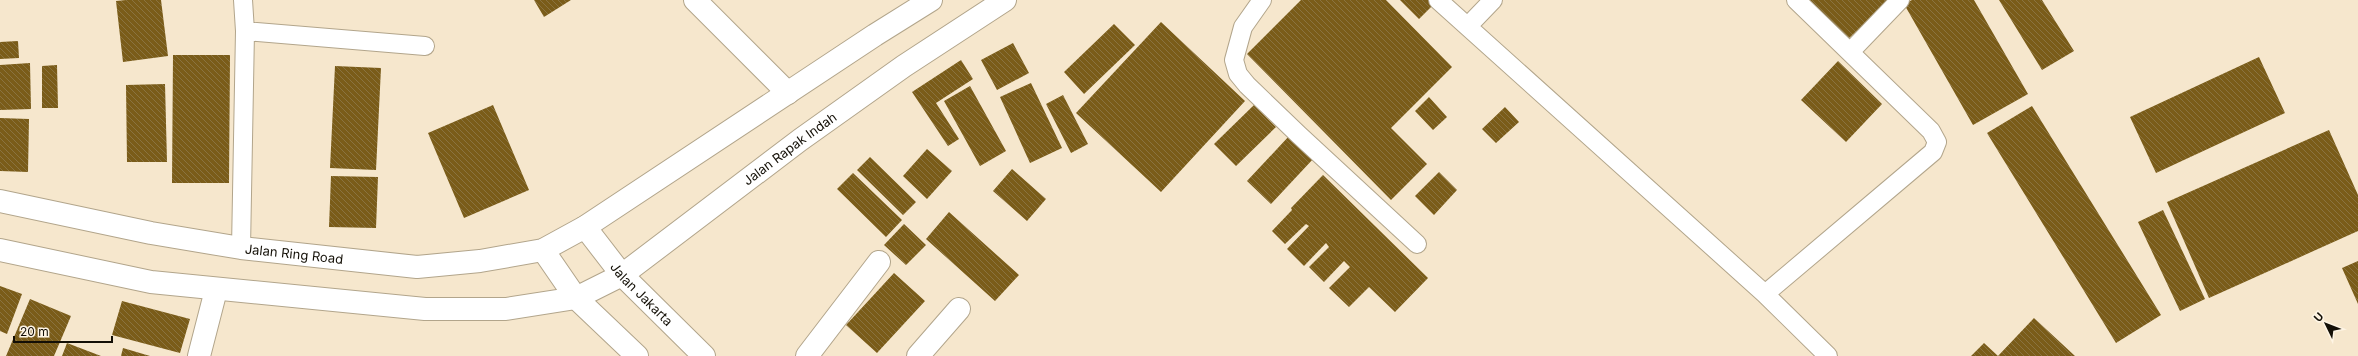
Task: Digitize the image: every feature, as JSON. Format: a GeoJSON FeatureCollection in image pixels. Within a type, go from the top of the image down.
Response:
{"type":"FeatureCollection","features":[{"type":"Feature","properties":{"kind":"main road"},"geometry":{"type":"LineString","coordinates":[[695,0],[788,93]]}},
{"type":"Feature","properties":{"kind":"main road"},"geometry":{"type":"LineString","coordinates":[[585,228],[875,35],[931,0]]}},
{"type":"Feature","properties":{"kind":"main road","name":"Jalan Rapak Indah"},"geometry":{"type":"LineString","coordinates":[[576,298],[622,275],[807,135],[904,66],[1005,0]]}},
{"type":"Feature","properties":{"kind":"main road","name":"Jalan Ring Road"},"geometry":{"type":"LineString","coordinates":[[0,201],[151,233],[240,248],[417,267],[480,261],[543,250],[585,228]]}},
{"type":"Feature","properties":{"kind":"main road","name":"Jalan Jakarta"},"geometry":{"type":"LineString","coordinates":[[585,228],[622,275],[704,356]]}},
{"type":"Feature","properties":{"kind":"main road"},"geometry":{"type":"LineString","coordinates":[[0,250],[151,282],[216,290],[425,309],[506,309],[576,298]]}},
{"type":"Feature","properties":{"kind":"main road"},"geometry":{"type":"LineString","coordinates":[[543,250],[576,298],[637,356]]}},
{"type":"Feature","properties":{"kind":"main road"},"geometry":{"type":"LineString","coordinates":[[807,356],[879,262]]}},
{"type":"Feature","properties":{"kind":"main road"},"geometry":{"type":"LineString","coordinates":[[199,356],[216,290]]}},
{"type":"Feature","properties":{"kind":"main road"},"geometry":{"type":"LineString","coordinates":[[918,356],[959,309]]}},
{"type":"Feature","properties":{"kind":"lane"},"geometry":{"type":"LineString","coordinates":[[240,248],[245,30],[243,0]]}},
{"type":"Feature","properties":{"kind":"lane"},"geometry":{"type":"LineString","coordinates":[[1262,0],[1243,27],[1234,60],[1238,74],[1288,125],[1417,244]]}},
{"type":"Feature","properties":{"kind":"lane"},"geometry":{"type":"LineString","coordinates":[[1438,0],[1765,294],[1828,356]]}},
{"type":"Feature","properties":{"kind":"lane"},"geometry":{"type":"LineString","coordinates":[[1468,26],[1493,0]]}},
{"type":"Feature","properties":{"kind":"lane"},"geometry":{"type":"LineString","coordinates":[[1765,294],[1933,152],[1937,142],[1931,131],[1796,0]]}},
{"type":"Feature","properties":{"kind":"lane"},"geometry":{"type":"LineString","coordinates":[[1850,52],[1900,0]]}},
{"type":"Feature","properties":{"kind":"lane"},"geometry":{"type":"LineString","coordinates":[[245,30],[425,46]]}},
{"type":"Feature","properties":{"kind":"building"},"geometry":{"type":"Polygon","coordinates":[[[161,0],[168,56],[123,62],[116,1],[161,0]]]}},
{"type":"Feature","properties":{"kind":"building"},"geometry":{"type":"Polygon","coordinates":[[[534,0],[571,0],[544,17],[534,0]]]}},
{"type":"Feature","properties":{"kind":"building"},"geometry":{"type":"Polygon","coordinates":[[[1301,0],[1386,0],[1452,67],[1391,128],[1427,164],[1391,200],[1247,54],[1301,0]]]}},
{"type":"Feature","properties":{"kind":"building"},"geometry":{"type":"Polygon","coordinates":[[[1400,0],[1428,0],[1433,5],[1419,19],[1400,0]]]}},
{"type":"Feature","properties":{"kind":"building"},"geometry":{"type":"Polygon","coordinates":[[[1806,0],[1889,0],[1845,42],[1806,0]]]}},
{"type":"Feature","properties":{"kind":"building"},"geometry":{"type":"Polygon","coordinates":[[[1912,0],[1974,0],[2028,94],[1973,125],[1904,4],[1912,0]]]}},
{"type":"Feature","properties":{"kind":"building"},"geometry":{"type":"Polygon","coordinates":[[[1999,0],[2042,0],[2074,51],[2042,70],[1999,0]]]}},
{"type":"Feature","properties":{"kind":"building"},"geometry":{"type":"Polygon","coordinates":[[[1161,22],[1245,101],[1161,192],[1076,113],[1161,22]]]}},
{"type":"Feature","properties":{"kind":"building"},"geometry":{"type":"Polygon","coordinates":[[[1114,24],[1135,45],[1084,94],[1064,72],[1114,24]]]}},
{"type":"Feature","properties":{"kind":"building"},"geometry":{"type":"Polygon","coordinates":[[[18,41],[19,58],[0,59],[0,42],[18,41]]]}},
{"type":"Feature","properties":{"kind":"building"},"geometry":{"type":"Polygon","coordinates":[[[1013,43],[1029,73],[997,90],[981,60],[1013,43]]]}},
{"type":"Feature","properties":{"kind":"building"},"geometry":{"type":"Polygon","coordinates":[[[173,55],[230,55],[229,183],[172,183],[173,55]]]}},
{"type":"Feature","properties":{"kind":"building"},"geometry":{"type":"Polygon","coordinates":[[[2259,57],[2285,113],[2156,173],[2130,117],[2259,57]]]}},
{"type":"Feature","properties":{"kind":"building"},"geometry":{"type":"Polygon","coordinates":[[[961,60],[973,79],[936,103],[959,139],[948,146],[912,92],[961,60]]]}},
{"type":"Feature","properties":{"kind":"building"},"geometry":{"type":"Polygon","coordinates":[[[1838,61],[1882,104],[1846,142],[1801,100],[1838,61]]]}},
{"type":"Feature","properties":{"kind":"building"},"geometry":{"type":"Polygon","coordinates":[[[30,63],[31,109],[0,110],[0,65],[30,63]]]}},
{"type":"Feature","properties":{"kind":"building"},"geometry":{"type":"Polygon","coordinates":[[[57,65],[58,108],[42,108],[42,66],[57,65]]]}},
{"type":"Feature","properties":{"kind":"building"},"geometry":{"type":"Polygon","coordinates":[[[335,66],[381,68],[376,170],[330,168],[335,66]]]}},
{"type":"Feature","properties":{"kind":"building"},"geometry":{"type":"Polygon","coordinates":[[[1031,83],[1062,148],[1030,163],[1000,97],[1031,83]]]}},
{"type":"Feature","properties":{"kind":"building"},"geometry":{"type":"Polygon","coordinates":[[[165,84],[167,162],[127,162],[126,85],[165,84]]]}},
{"type":"Feature","properties":{"kind":"building"},"geometry":{"type":"Polygon","coordinates":[[[970,86],[1006,151],[980,166],[944,101],[970,86]]]}},
{"type":"Feature","properties":{"kind":"building"},"geometry":{"type":"Polygon","coordinates":[[[1063,95],[1088,144],[1071,153],[1046,104],[1063,95]]]}},
{"type":"Feature","properties":{"kind":"building"},"geometry":{"type":"Polygon","coordinates":[[[1429,97],[1447,117],[1433,130],[1415,111],[1429,97]]]}},
{"type":"Feature","properties":{"kind":"building"},"geometry":{"type":"Polygon","coordinates":[[[493,105],[529,190],[464,218],[428,133],[493,105]]]}},
{"type":"Feature","properties":{"kind":"building"},"geometry":{"type":"Polygon","coordinates":[[[1254,105],[1276,127],[1236,166],[1214,144],[1254,105]]]}},
{"type":"Feature","properties":{"kind":"building"},"geometry":{"type":"Polygon","coordinates":[[[2032,106],[2161,315],[2116,343],[1987,133],[2032,106]]]}},
{"type":"Feature","properties":{"kind":"building"},"geometry":{"type":"Polygon","coordinates":[[[1505,107],[1519,122],[1496,143],[1482,129],[1505,107]]]}},
{"type":"Feature","properties":{"kind":"building"},"geometry":{"type":"Polygon","coordinates":[[[0,118],[29,119],[28,172],[0,171],[0,118]]]}},
{"type":"Feature","properties":{"kind":"building"},"geometry":{"type":"Polygon","coordinates":[[[2329,130],[2358,195],[2358,231],[2209,298],[2167,202],[2329,130]]]}},
{"type":"Feature","properties":{"kind":"building"},"geometry":{"type":"Polygon","coordinates":[[[1290,135],[1314,158],[1271,204],[1247,181],[1290,135]]]}},
{"type":"Feature","properties":{"kind":"building"},"geometry":{"type":"Polygon","coordinates":[[[927,149],[952,171],[927,199],[903,176],[927,149]]]}},
{"type":"Feature","properties":{"kind":"building"},"geometry":{"type":"Polygon","coordinates":[[[870,157],[916,202],[903,215],[857,170],[870,157]]]}},
{"type":"Feature","properties":{"kind":"building"},"geometry":{"type":"Polygon","coordinates":[[[1012,169],[1046,199],[1027,221],[993,191],[1012,169]]]}},
{"type":"Feature","properties":{"kind":"building"},"geometry":{"type":"Polygon","coordinates":[[[1439,172],[1457,190],[1434,215],[1415,196],[1439,172]]]}},
{"type":"Feature","properties":{"kind":"building"},"geometry":{"type":"Polygon","coordinates":[[[853,173],[902,220],[886,237],[837,189],[853,173]]]}},
{"type":"Feature","properties":{"kind":"building"},"geometry":{"type":"Polygon","coordinates":[[[1323,175],[1428,278],[1395,312],[1369,287],[1349,307],[1329,288],[1350,267],[1344,261],[1324,282],[1309,267],[1329,247],[1326,243],[1304,266],[1287,249],[1309,226],[1306,224],[1285,244],[1272,231],[1292,210],[1291,208],[1323,175]]]}},
{"type":"Feature","properties":{"kind":"building"},"geometry":{"type":"Polygon","coordinates":[[[331,176],[378,177],[376,228],[329,227],[331,176]]]}},
{"type":"Feature","properties":{"kind":"building"},"geometry":{"type":"Polygon","coordinates":[[[2163,210],[2205,299],[2180,311],[2138,222],[2163,210]]]}},
{"type":"Feature","properties":{"kind":"building"},"geometry":{"type":"Polygon","coordinates":[[[949,212],[1019,275],[995,301],[926,239],[949,212]]]}},
{"type":"Feature","properties":{"kind":"building"},"geometry":{"type":"Polygon","coordinates":[[[904,224],[926,245],[906,265],[884,245],[904,224]]]}},
{"type":"Feature","properties":{"kind":"building"},"geometry":{"type":"Polygon","coordinates":[[[2358,261],[2358,304],[2342,268],[2358,261]]]}},
{"type":"Feature","properties":{"kind":"building"},"geometry":{"type":"Polygon","coordinates":[[[894,273],[925,301],[877,353],[846,325],[894,273]]]}},
{"type":"Feature","properties":{"kind":"building"},"geometry":{"type":"Polygon","coordinates":[[[0,286],[22,294],[7,334],[0,331],[0,286]]]}},
{"type":"Feature","properties":{"kind":"building"},"geometry":{"type":"Polygon","coordinates":[[[30,299],[71,316],[54,356],[6,356],[30,299]]]}},
{"type":"Feature","properties":{"kind":"building"},"geometry":{"type":"Polygon","coordinates":[[[122,301],[190,319],[180,353],[112,335],[122,301]]]}},
{"type":"Feature","properties":{"kind":"building"},"geometry":{"type":"Polygon","coordinates":[[[2034,318],[2075,356],[1998,356],[2034,318]]]}},
{"type":"Feature","properties":{"kind":"building"},"geometry":{"type":"Polygon","coordinates":[[[67,343],[101,356],[62,356],[67,343]]]}},
{"type":"Feature","properties":{"kind":"building"},"geometry":{"type":"Polygon","coordinates":[[[1984,343],[1998,356],[1971,356],[1984,343]]]}},
{"type":"Feature","properties":{"kind":"building"},"geometry":{"type":"Polygon","coordinates":[[[123,348],[150,356],[121,356],[123,348]]]}}]}
